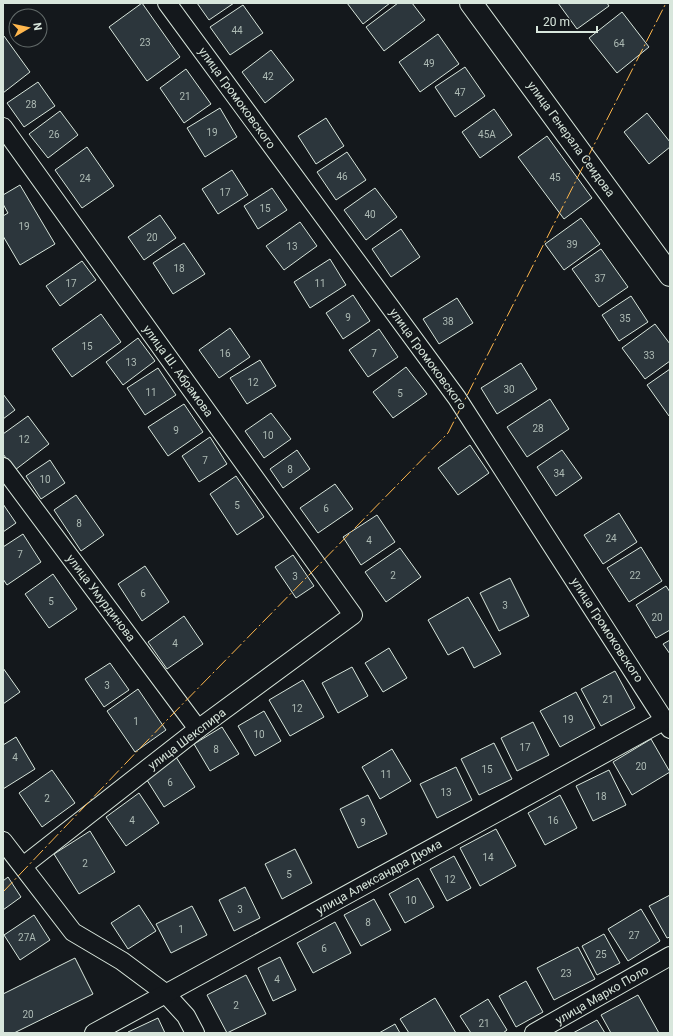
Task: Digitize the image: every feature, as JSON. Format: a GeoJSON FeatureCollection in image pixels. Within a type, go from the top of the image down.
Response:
{"type":"FeatureCollection","features":[{"type":"Feature","properties":{"kind":"street","name":"улица Громоковского"},"geometry":{"type":"LineString","coordinates":[[167,3],[457,398],[667,724]]}},
{"type":"Feature","properties":{"kind":"street","name":"улица Генерала Сеидова"},"geometry":{"type":"LineString","coordinates":[[471,3],[670,275]]}},
{"type":"Feature","properties":{"kind":"street","name":"улица Ш. Абрамова"},"geometry":{"type":"LineString","coordinates":[[3,127],[353,614]]}},
{"type":"Feature","properties":{"kind":"street","name":"улица Умурдинова"},"geometry":{"type":"LineString","coordinates":[[3,467],[198,729]]}},
{"type":"Feature","properties":{"kind":"street","name":"улица Шекспира"},"geometry":{"type":"LineString","coordinates":[[23,866],[198,729],[353,614]]}},
{"type":"Feature","properties":{"kind":"street","name":"улица Александра Дюма"},"geometry":{"type":"LineString","coordinates":[[94,1033],[540,789],[667,724]]}},
{"type":"Feature","properties":{"kind":"street"},"geometry":{"type":"LineString","coordinates":[[3,841],[73,932],[122,961],[165,993],[186,1016],[195,1033]]}},
{"type":"Feature","properties":{"kind":"street","name":"улица Марко Поло"},"geometry":{"type":"LineString","coordinates":[[534,1033],[670,956]]}},
{"type":"Feature","properties":{"kind":"building"},"geometry":{"type":"Polygon","coordinates":[[[142,3],[180,57],[147,81],[109,27],[142,3]]]}},
{"type":"Feature","properties":{"kind":"building"},"geometry":{"type":"Polygon","coordinates":[[[197,3],[234,3],[209,20],[197,3]]]}},
{"type":"Feature","properties":{"kind":"building"},"geometry":{"type":"Polygon","coordinates":[[[347,3],[390,3],[363,24],[347,3]]]}},
{"type":"Feature","properties":{"kind":"building"},"geometry":{"type":"Polygon","coordinates":[[[398,3],[412,3],[425,20],[384,51],[366,27],[398,3]]]}},
{"type":"Feature","properties":{"kind":"building"},"geometry":{"type":"Polygon","coordinates":[[[558,3],[607,3],[609,6],[577,29],[558,3]]]}},
{"type":"Feature","properties":{"kind":"building"},"geometry":{"type":"Polygon","coordinates":[[[243,5],[263,33],[230,55],[210,27],[243,5]]]}},
{"type":"Feature","properties":{"kind":"building"},"geometry":{"type":"Polygon","coordinates":[[[622,12],[649,47],[617,73],[589,38],[622,12]]]}},
{"type":"Feature","properties":{"kind":"building"},"geometry":{"type":"Polygon","coordinates":[[[438,34],[459,64],[420,92],[399,62],[438,34]]]}},
{"type":"Feature","properties":{"kind":"building"},"geometry":{"type":"Polygon","coordinates":[[[4,36],[8,42],[8,48],[13,48],[30,72],[3,93],[4,36]]]}},
{"type":"Feature","properties":{"kind":"building"},"geometry":{"type":"Polygon","coordinates":[[[271,50],[294,80],[265,103],[242,72],[271,50]]]}},
{"type":"Feature","properties":{"kind":"building"},"geometry":{"type":"Polygon","coordinates":[[[465,67],[485,96],[455,117],[435,87],[465,67]]]}},
{"type":"Feature","properties":{"kind":"building"},"geometry":{"type":"Polygon","coordinates":[[[186,69],[211,104],[184,123],[160,88],[186,69]]]}},
{"type":"Feature","properties":{"kind":"building"},"geometry":{"type":"Polygon","coordinates":[[[38,82],[55,106],[24,127],[7,103],[38,82]]]}},
{"type":"Feature","properties":{"kind":"building"},"geometry":{"type":"Polygon","coordinates":[[[220,108],[237,137],[205,157],[187,128],[220,108]]]}},
{"type":"Feature","properties":{"kind":"building"},"geometry":{"type":"Polygon","coordinates":[[[494,109],[512,135],[480,158],[462,132],[494,109]]]}},
{"type":"Feature","properties":{"kind":"building"},"geometry":{"type":"Polygon","coordinates":[[[60,111],[78,135],[48,158],[29,134],[60,111]]]}},
{"type":"Feature","properties":{"kind":"building"},"geometry":{"type":"Polygon","coordinates":[[[647,113],[670,142],[670,147],[649,164],[624,132],[647,113]]]}},
{"type":"Feature","properties":{"kind":"building"},"geometry":{"type":"Polygon","coordinates":[[[326,118],[344,146],[316,164],[298,136],[326,118]]]}},
{"type":"Feature","properties":{"kind":"building"},"geometry":{"type":"Polygon","coordinates":[[[547,136],[592,198],[564,219],[518,157],[547,136]]]}},
{"type":"Feature","properties":{"kind":"building"},"geometry":{"type":"Polygon","coordinates":[[[87,147],[114,186],[82,208],[55,170],[87,147]]]}},
{"type":"Feature","properties":{"kind":"building"},"geometry":{"type":"Polygon","coordinates":[[[347,152],[366,180],[336,200],[317,172],[347,152]]]}},
{"type":"Feature","properties":{"kind":"building"},"geometry":{"type":"Polygon","coordinates":[[[232,170],[248,195],[218,214],[202,189],[232,170]]]}},
{"type":"Feature","properties":{"kind":"building"},"geometry":{"type":"Polygon","coordinates":[[[20,185],[55,244],[20,265],[3,236],[3,216],[8,213],[3,204],[3,195],[20,185]]]}},
{"type":"Feature","properties":{"kind":"building"},"geometry":{"type":"Polygon","coordinates":[[[272,188],[287,210],[258,229],[244,206],[272,188]]]}},
{"type":"Feature","properties":{"kind":"building"},"geometry":{"type":"Polygon","coordinates":[[[375,188],[397,217],[366,240],[344,210],[375,188]]]}},
{"type":"Feature","properties":{"kind":"building"},"geometry":{"type":"Polygon","coordinates":[[[160,215],[176,238],[144,260],[128,237],[160,215]]]}},
{"type":"Feature","properties":{"kind":"building"},"geometry":{"type":"Polygon","coordinates":[[[581,218],[600,244],[564,270],[545,244],[581,218]]]}},
{"type":"Feature","properties":{"kind":"building"},"geometry":{"type":"Polygon","coordinates":[[[300,222],[317,246],[284,270],[266,246],[300,222]]]}},
{"type":"Feature","properties":{"kind":"building"},"geometry":{"type":"Polygon","coordinates":[[[401,229],[420,257],[391,277],[372,249],[401,229]]]}},
{"type":"Feature","properties":{"kind":"building"},"geometry":{"type":"Polygon","coordinates":[[[184,243],[205,274],[173,294],[153,263],[184,243]]]}},
{"type":"Feature","properties":{"kind":"building"},"geometry":{"type":"Polygon","coordinates":[[[601,249],[628,287],[599,307],[572,269],[601,249]]]}},
{"type":"Feature","properties":{"kind":"building"},"geometry":{"type":"Polygon","coordinates":[[[330,259],[346,285],[310,308],[294,282],[330,259]]]}},
{"type":"Feature","properties":{"kind":"building"},"geometry":{"type":"Polygon","coordinates":[[[82,261],[96,280],[60,306],[46,286],[82,261]]]}},
{"type":"Feature","properties":{"kind":"building"},"geometry":{"type":"Polygon","coordinates":[[[353,295],[370,321],[343,339],[326,313],[353,295]]]}},
{"type":"Feature","properties":{"kind":"building"},"geometry":{"type":"Polygon","coordinates":[[[631,296],[648,322],[619,341],[602,315],[631,296]]]}},
{"type":"Feature","properties":{"kind":"building"},"geometry":{"type":"Polygon","coordinates":[[[457,298],[473,323],[439,344],[423,319],[457,298]]]}},
{"type":"Feature","properties":{"kind":"building"},"geometry":{"type":"Polygon","coordinates":[[[101,314],[121,342],[72,377],[52,349],[101,314]]]}},
{"type":"Feature","properties":{"kind":"building"},"geometry":{"type":"Polygon","coordinates":[[[655,324],[670,344],[670,361],[645,379],[622,348],[655,324]]]}},
{"type":"Feature","properties":{"kind":"building"},"geometry":{"type":"Polygon","coordinates":[[[230,328],[250,357],[219,378],[199,350],[230,328]]]}},
{"type":"Feature","properties":{"kind":"building"},"geometry":{"type":"Polygon","coordinates":[[[379,329],[398,357],[368,377],[349,350],[379,329]]]}},
{"type":"Feature","properties":{"kind":"building"},"geometry":{"type":"Polygon","coordinates":[[[138,338],[155,361],[123,385],[106,362],[138,338]]]}},
{"type":"Feature","properties":{"kind":"building"},"geometry":{"type":"Polygon","coordinates":[[[260,360],[276,386],[247,404],[230,378],[260,360]]]}},
{"type":"Feature","properties":{"kind":"building"},"geometry":{"type":"Polygon","coordinates":[[[521,363],[537,389],[497,414],[481,388],[521,363]]]}},
{"type":"Feature","properties":{"kind":"building"},"geometry":{"type":"Polygon","coordinates":[[[406,367],[427,394],[393,418],[373,392],[406,367]]]}},
{"type":"Feature","properties":{"kind":"building"},"geometry":{"type":"Polygon","coordinates":[[[158,368],[176,395],[145,415],[127,388],[158,368]]]}},
{"type":"Feature","properties":{"kind":"building"},"geometry":{"type":"Polygon","coordinates":[[[670,369],[670,415],[669,416],[647,385],[670,369]]]}},
{"type":"Feature","properties":{"kind":"building"},"geometry":{"type":"Polygon","coordinates":[[[3,394],[15,410],[3,419],[3,394]]]}},
{"type":"Feature","properties":{"kind":"building"},"geometry":{"type":"Polygon","coordinates":[[[550,399],[569,429],[527,457],[507,427],[550,399]]]}},
{"type":"Feature","properties":{"kind":"building"},"geometry":{"type":"Polygon","coordinates":[[[184,404],[203,432],[168,456],[148,427],[184,404]]]}},
{"type":"Feature","properties":{"kind":"building"},"geometry":{"type":"Polygon","coordinates":[[[271,413],[291,439],[264,458],[245,431],[271,413]]]}},
{"type":"Feature","properties":{"kind":"building"},"geometry":{"type":"Polygon","coordinates":[[[28,416],[49,444],[15,470],[3,454],[3,434],[28,416]]]}},
{"type":"Feature","properties":{"kind":"building"},"geometry":{"type":"Polygon","coordinates":[[[210,437],[227,464],[199,482],[182,456],[210,437]]]}},
{"type":"Feature","properties":{"kind":"building"},"geometry":{"type":"Polygon","coordinates":[[[470,445],[489,473],[458,495],[438,468],[470,445]]]}},
{"type":"Feature","properties":{"kind":"building"},"geometry":{"type":"Polygon","coordinates":[[[297,450],[310,469],[283,488],[270,469],[297,450]]]}},
{"type":"Feature","properties":{"kind":"building"},"geometry":{"type":"Polygon","coordinates":[[[562,450],[582,478],[556,496],[537,467],[562,450]]]}},
{"type":"Feature","properties":{"kind":"building"},"geometry":{"type":"Polygon","coordinates":[[[50,460],[65,483],[41,499],[26,476],[50,460]]]}},
{"type":"Feature","properties":{"kind":"building"},"geometry":{"type":"Polygon","coordinates":[[[236,476],[264,517],[237,535],[210,494],[236,476]]]}},
{"type":"Feature","properties":{"kind":"building"},"geometry":{"type":"Polygon","coordinates":[[[335,484],[353,509],[318,533],[300,508],[335,484]]]}},
{"type":"Feature","properties":{"kind":"building"},"geometry":{"type":"Polygon","coordinates":[[[76,495],[104,535],[81,551],[54,510],[76,495]]]}},
{"type":"Feature","properties":{"kind":"building"},"geometry":{"type":"Polygon","coordinates":[[[3,504],[16,523],[3,532],[3,504]]]}},
{"type":"Feature","properties":{"kind":"building"},"geometry":{"type":"Polygon","coordinates":[[[619,513],[637,542],[603,564],[584,535],[619,513]]]}},
{"type":"Feature","properties":{"kind":"building"},"geometry":{"type":"Polygon","coordinates":[[[377,515],[395,542],[361,565],[343,537],[377,515]]]}},
{"type":"Feature","properties":{"kind":"building"},"geometry":{"type":"Polygon","coordinates":[[[23,534],[41,562],[7,585],[3,579],[3,547],[23,534]]]}},
{"type":"Feature","properties":{"kind":"building"},"geometry":{"type":"Polygon","coordinates":[[[641,547],[662,581],[629,602],[607,568],[641,547]]]}},
{"type":"Feature","properties":{"kind":"building"},"geometry":{"type":"Polygon","coordinates":[[[400,548],[421,577],[386,602],[365,572],[400,548]]]}},
{"type":"Feature","properties":{"kind":"building"},"geometry":{"type":"Polygon","coordinates":[[[293,555],[314,586],[296,598],[275,567],[293,555]]]}},
{"type":"Feature","properties":{"kind":"building"},"geometry":{"type":"Polygon","coordinates":[[[145,566],[169,602],[142,621],[118,584],[145,566]]]}},
{"type":"Feature","properties":{"kind":"building"},"geometry":{"type":"Polygon","coordinates":[[[53,574],[77,609],[49,628],[25,594],[53,574]]]}},
{"type":"Feature","properties":{"kind":"building"},"geometry":{"type":"Polygon","coordinates":[[[510,578],[529,616],[499,631],[480,593],[510,578]]]}},
{"type":"Feature","properties":{"kind":"building"},"geometry":{"type":"Polygon","coordinates":[[[666,586],[670,592],[670,630],[656,638],[636,605],[666,586]]]}},
{"type":"Feature","properties":{"kind":"building"},"geometry":{"type":"Polygon","coordinates":[[[468,597],[501,654],[474,668],[463,647],[448,655],[428,620],[468,597]]]}},
{"type":"Feature","properties":{"kind":"building"},"geometry":{"type":"Polygon","coordinates":[[[184,616],[203,644],[167,669],[148,642],[184,616]]]}},
{"type":"Feature","properties":{"kind":"building"},"geometry":{"type":"Polygon","coordinates":[[[670,640],[670,654],[663,644],[670,640]]]}},
{"type":"Feature","properties":{"kind":"building"},"geometry":{"type":"Polygon","coordinates":[[[389,648],[407,678],[383,692],[365,663],[389,648]]]}},
{"type":"Feature","properties":{"kind":"building"},"geometry":{"type":"Polygon","coordinates":[[[110,663],[129,690],[104,707],[85,679],[110,663]]]}},
{"type":"Feature","properties":{"kind":"building"},"geometry":{"type":"Polygon","coordinates":[[[352,667],[368,696],[338,713],[322,683],[352,667]]]}},
{"type":"Feature","properties":{"kind":"building"},"geometry":{"type":"Polygon","coordinates":[[[3,668],[20,692],[3,704],[3,668]]]}},
{"type":"Feature","properties":{"kind":"building"},"geometry":{"type":"Polygon","coordinates":[[[615,671],[635,708],[601,726],[581,689],[615,671]]]}},
{"type":"Feature","properties":{"kind":"building"},"geometry":{"type":"Polygon","coordinates":[[[303,680],[324,717],[290,736],[269,700],[303,680]]]}},
{"type":"Feature","properties":{"kind":"building"},"geometry":{"type":"Polygon","coordinates":[[[138,689],[166,730],[135,752],[107,711],[138,689]]]}},
{"type":"Feature","properties":{"kind":"building"},"geometry":{"type":"Polygon","coordinates":[[[576,692],[595,728],[560,747],[540,711],[576,692]]]}},
{"type":"Feature","properties":{"kind":"building"},"geometry":{"type":"Polygon","coordinates":[[[264,711],[281,741],[255,756],[238,726],[264,711]]]}},
{"type":"Feature","properties":{"kind":"building"},"geometry":{"type":"Polygon","coordinates":[[[533,722],[549,755],[517,771],[501,738],[533,722]]]}},
{"type":"Feature","properties":{"kind":"building"},"geometry":{"type":"Polygon","coordinates":[[[222,727],[239,754],[210,771],[194,744],[222,727]]]}},
{"type":"Feature","properties":{"kind":"building"},"geometry":{"type":"Polygon","coordinates":[[[16,737],[35,769],[3,789],[3,745],[16,737]]]}},
{"type":"Feature","properties":{"kind":"building"},"geometry":{"type":"Polygon","coordinates":[[[651,739],[670,772],[632,795],[613,762],[651,739]]]}},
{"type":"Feature","properties":{"kind":"building"},"geometry":{"type":"Polygon","coordinates":[[[494,743],[512,779],[479,795],[461,759],[494,743]]]}},
{"type":"Feature","properties":{"kind":"building"},"geometry":{"type":"Polygon","coordinates":[[[392,749],[411,781],[380,799],[362,767],[392,749]]]}},
{"type":"Feature","properties":{"kind":"building"},"geometry":{"type":"Polygon","coordinates":[[[176,757],[195,787],[164,807],[145,777],[176,757]]]}},
{"type":"Feature","properties":{"kind":"building"},"geometry":{"type":"Polygon","coordinates":[[[456,767],[472,800],[437,818],[420,784],[456,767]]]}},
{"type":"Feature","properties":{"kind":"building"},"geometry":{"type":"Polygon","coordinates":[[[52,770],[75,803],[42,827],[19,793],[52,770]]]}},
{"type":"Feature","properties":{"kind":"building"},"geometry":{"type":"Polygon","coordinates":[[[609,770],[626,805],[593,821],[576,786],[609,770]]]}},
{"type":"Feature","properties":{"kind":"building"},"geometry":{"type":"Polygon","coordinates":[[[139,793],[159,823],[126,846],[106,817],[139,793]]]}},
{"type":"Feature","properties":{"kind":"building"},"geometry":{"type":"Polygon","coordinates":[[[368,795],[387,834],[358,848],[340,809],[368,795]]]}},
{"type":"Feature","properties":{"kind":"building"},"geometry":{"type":"Polygon","coordinates":[[[560,795],[577,828],[545,845],[528,813],[560,795]]]}},
{"type":"Feature","properties":{"kind":"building"},"geometry":{"type":"Polygon","coordinates":[[[496,829],[516,866],[480,886],[460,848],[496,829]]]}},
{"type":"Feature","properties":{"kind":"building"},"geometry":{"type":"Polygon","coordinates":[[[90,831],[115,872],[79,894],[54,854],[90,831]]]}},
{"type":"Feature","properties":{"kind":"building"},"geometry":{"type":"Polygon","coordinates":[[[295,849],[312,883],[282,899],[265,864],[295,849]]]}},
{"type":"Feature","properties":{"kind":"building"},"geometry":{"type":"Polygon","coordinates":[[[454,856],[471,888],[447,901],[430,869],[454,856]]]}},
{"type":"Feature","properties":{"kind":"building"},"geometry":{"type":"Polygon","coordinates":[[[8,877],[21,897],[3,910],[3,881],[8,877]]]}},
{"type":"Feature","properties":{"kind":"building"},"geometry":{"type":"Polygon","coordinates":[[[418,878],[434,907],[405,923],[389,894],[418,878]]]}},
{"type":"Feature","properties":{"kind":"building"},"geometry":{"type":"Polygon","coordinates":[[[245,887],[260,918],[234,931],[219,900],[245,887]]]}},
{"type":"Feature","properties":{"kind":"building"},"geometry":{"type":"Polygon","coordinates":[[[670,895],[670,937],[667,938],[649,906],[670,895]]]}},
{"type":"Feature","properties":{"kind":"building"},"geometry":{"type":"Polygon","coordinates":[[[374,899],[391,930],[361,946],[344,915],[374,899]]]}},
{"type":"Feature","properties":{"kind":"building"},"geometry":{"type":"Polygon","coordinates":[[[139,905],[156,931],[128,949],[111,923],[139,905]]]}},
{"type":"Feature","properties":{"kind":"building"},"geometry":{"type":"Polygon","coordinates":[[[192,906],[207,935],[171,953],[156,924],[192,906]]]}},
{"type":"Feature","properties":{"kind":"building"},"geometry":{"type":"Polygon","coordinates":[[[641,909],[660,941],[628,961],[608,929],[641,909]]]}},
{"type":"Feature","properties":{"kind":"building"},"geometry":{"type":"Polygon","coordinates":[[[34,915],[50,940],[20,960],[4,935],[34,915]]]}},
{"type":"Feature","properties":{"kind":"building"},"geometry":{"type":"Polygon","coordinates":[[[335,922],[351,953],[313,973],[297,943],[335,922]]]}},
{"type":"Feature","properties":{"kind":"building"},"geometry":{"type":"Polygon","coordinates":[[[604,934],[620,963],[597,975],[582,946],[604,934]]]}},
{"type":"Feature","properties":{"kind":"building"},"geometry":{"type":"Polygon","coordinates":[[[578,947],[595,979],[554,1000],[537,968],[578,947]]]}},
{"type":"Feature","properties":{"kind":"building"},"geometry":{"type":"Polygon","coordinates":[[[280,957],[296,990],[273,1001],[258,968],[280,957]]]}},
{"type":"Feature","properties":{"kind":"building"},"geometry":{"type":"Polygon","coordinates":[[[75,958],[93,994],[14,1033],[3,1033],[3,994],[75,958]]]}},
{"type":"Feature","properties":{"kind":"building"},"geometry":{"type":"Polygon","coordinates":[[[246,975],[266,1014],[227,1033],[207,995],[246,975]]]}},
{"type":"Feature","properties":{"kind":"building"},"geometry":{"type":"Polygon","coordinates":[[[526,981],[543,1012],[516,1027],[499,996],[526,981]]]}},
{"type":"Feature","properties":{"kind":"building"},"geometry":{"type":"Polygon","coordinates":[[[638,995],[659,1033],[611,1033],[601,1015],[638,995]]]}},
{"type":"Feature","properties":{"kind":"building"},"geometry":{"type":"Polygon","coordinates":[[[435,998],[456,1033],[409,1033],[400,1019],[435,998]]]}},
{"type":"Feature","properties":{"kind":"building"},"geometry":{"type":"Polygon","coordinates":[[[488,999],[507,1030],[503,1033],[471,1033],[460,1016],[488,999]]]}},
{"type":"Feature","properties":{"kind":"building"},"geometry":{"type":"Polygon","coordinates":[[[158,1018],[165,1033],[128,1032],[158,1018]]]}},
{"type":"Feature","properties":{"kind":"building"},"geometry":{"type":"Polygon","coordinates":[[[597,1020],[605,1033],[573,1033],[597,1020]]]}},
{"type":"Feature","properties":{"kind":"building"},"geometry":{"type":"Polygon","coordinates":[[[395,1024],[400,1033],[379,1033],[395,1024]]]}},
{"type":"Feature","properties":{"kind":"power"},"geometry":{"type":"LineString","coordinates":[[3,892],[167,720],[448,433],[666,3]]}}]}
